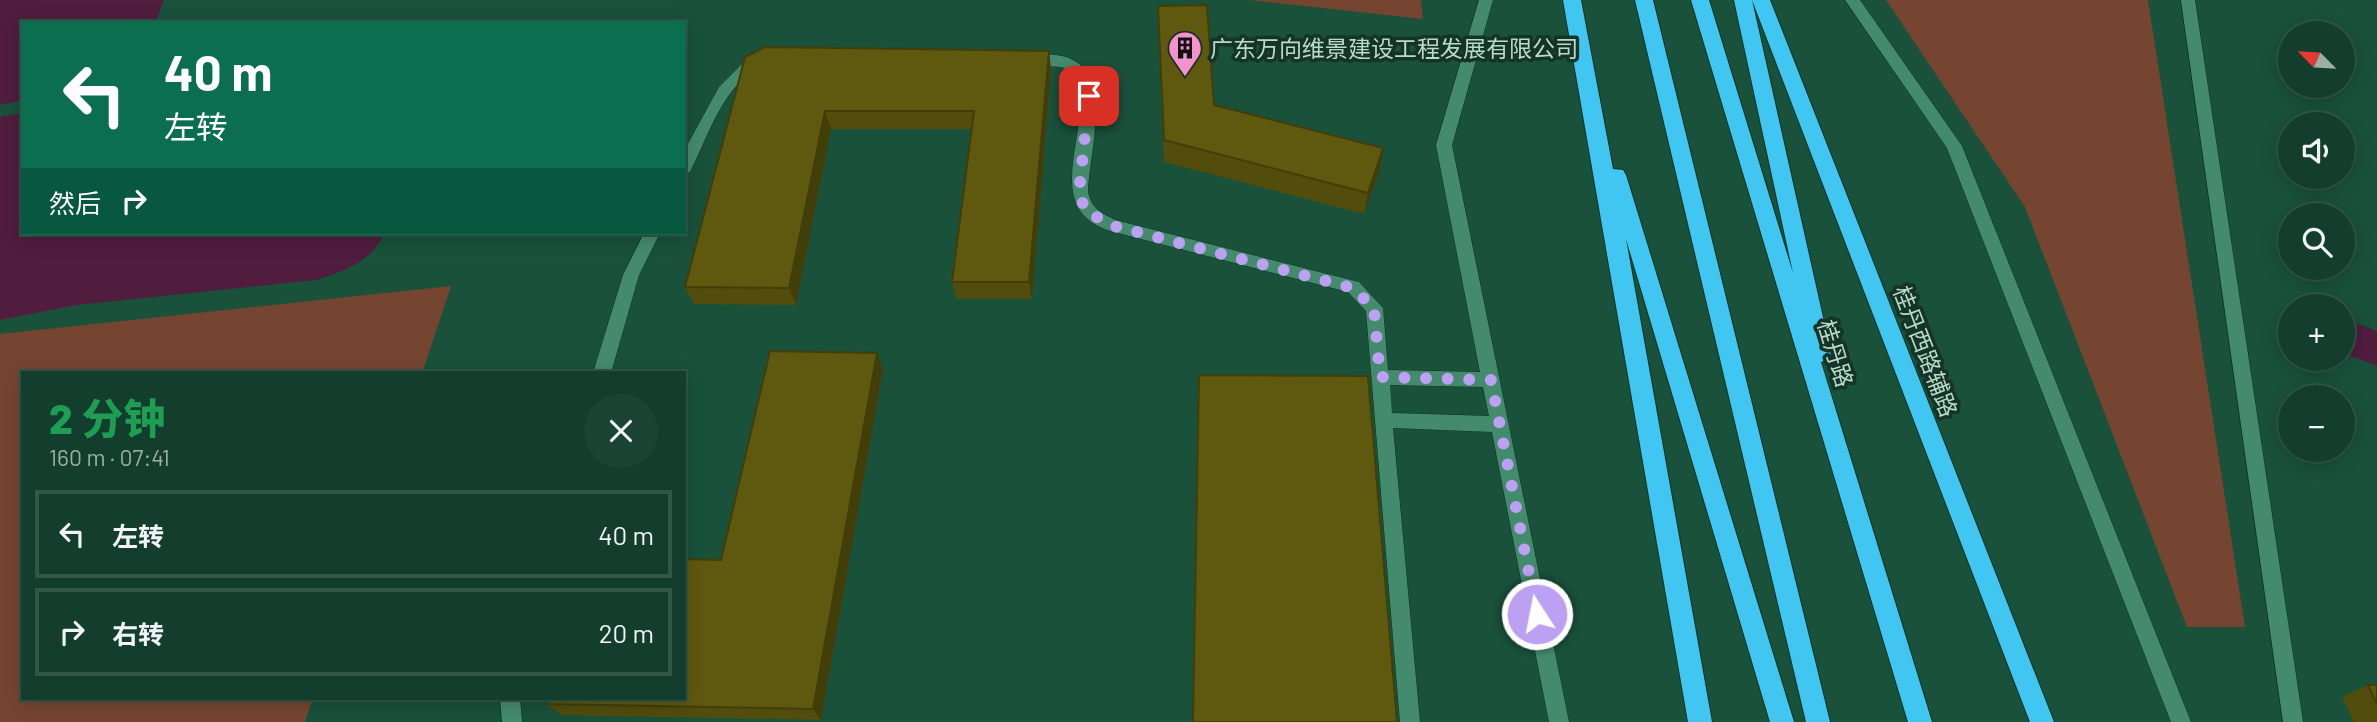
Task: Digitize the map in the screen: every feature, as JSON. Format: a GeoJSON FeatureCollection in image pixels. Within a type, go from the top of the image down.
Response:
{"type":"FeatureCollection","features":[{"type":"Feature","properties":{"kind":"highway"},"geometry":{"type":"LineString","coordinates":[[1572,0],[1700,722]]}},
{"type":"Feature","properties":{"kind":"highway"},"geometry":{"type":"LineString","coordinates":[[1644,0],[1818,722]]}},
{"type":"Feature","properties":{"kind":"highway","name":"桂丹路"},"geometry":{"type":"LineString","coordinates":[[1700,0],[1920,722]]}},
{"type":"Feature","properties":{"kind":"highway"},"geometry":{"type":"LineString","coordinates":[[1743,0],[1857,512]]}},
{"type":"Feature","properties":{"kind":"highway","name":"桂丹西路辅路"},"geometry":{"type":"LineString","coordinates":[[1761,0],[2042,722]]}},
{"type":"Feature","properties":{"kind":"highway"},"geometry":{"type":"LineString","coordinates":[[1589,86],[1782,722]]}},
{"type":"Feature","properties":{"kind":"street"},"geometry":{"type":"LineString","coordinates":[[1486,0],[1444,145],[1559,722]]}},
{"type":"Feature","properties":{"kind":"street"},"geometry":{"type":"LineString","coordinates":[[1852,0],[1954,146],[2181,722]]}},
{"type":"Feature","properties":{"kind":"street"},"geometry":{"type":"LineString","coordinates":[[2188,0],[2293,722]]}},
{"type":"Feature","properties":{"kind":"street"},"geometry":{"type":"LineString","coordinates":[[686,164],[730,82],[751,64],[777,56]]}},
{"type":"Feature","properties":{"kind":"street"},"geometry":{"type":"LineString","coordinates":[[1008,60],[1068,62],[1084,75],[1089,96],[1079,192],[1085,210],[1110,225],[1353,288],[1374,308],[1410,722]]}},
{"type":"Feature","properties":{"kind":"street"},"geometry":{"type":"LineString","coordinates":[[603,371],[631,275],[651,235]]}},
{"type":"Feature","properties":{"kind":"street"},"geometry":{"type":"LineString","coordinates":[[1380,377],[1491,380]]}},
{"type":"Feature","properties":{"kind":"street"},"geometry":{"type":"LineString","coordinates":[[1383,420],[1500,424]]}},
{"type":"Feature","properties":{"kind":"street"},"geometry":{"type":"LineString","coordinates":[[510,700],[512,722]]}},
{"type":"Feature","properties":{"kind":"shaded area"},"geometry":{"type":"Polygon","coordinates":[[[0,0],[164,0],[156,21],[21,21],[21,100],[0,105],[0,0]]]}},
{"type":"Feature","properties":{"kind":"shaded area"},"geometry":{"type":"Polygon","coordinates":[[[1249,0],[1421,0],[1423,19],[1249,0]]]}},
{"type":"Feature","properties":{"kind":"shaded area"},"geometry":{"type":"Polygon","coordinates":[[[1886,0],[2148,0],[2245,627],[2187,627],[2025,207],[1886,0]]]}},
{"type":"Feature","properties":{"kind":"shaded area"},"geometry":{"type":"Polygon","coordinates":[[[21,113],[21,235],[383,235],[365,258],[346,269],[316,280],[77,305],[0,320],[0,117],[21,113]]]}},
{"type":"Feature","properties":{"kind":"shaded area"},"geometry":{"type":"Polygon","coordinates":[[[451,286],[423,371],[21,371],[21,700],[312,700],[305,722],[0,722],[0,334],[451,286]]]}},
{"type":"Feature","properties":{"kind":"building","name":"广东万向维景建设工程发展有限公司"},"geometry":{"type":"Polygon","coordinates":[[[1207,5],[1214,105],[1383,148],[1368,193],[1164,140],[1158,6],[1207,5]]]}},
{"type":"Feature","properties":{"kind":"building"},"geometry":{"type":"Polygon","coordinates":[[[765,47],[1049,51],[1029,282],[952,282],[974,111],[825,111],[789,288],[685,287],[745,57],[765,47]]]}},
{"type":"Feature","properties":{"kind":"building"},"geometry":{"type":"Polygon","coordinates":[[[770,351],[877,353],[813,709],[547,704],[548,700],[686,700],[686,559],[721,560],[770,351]]]}},
{"type":"Feature","properties":{"kind":"building"},"geometry":{"type":"Polygon","coordinates":[[[1199,375],[1368,376],[1397,722],[1193,722],[1199,375]]]}},
{"type":"Feature","properties":{"kind":"building"},"geometry":{"type":"Polygon","coordinates":[[[2368,685],[2377,685],[2377,704],[2368,685]]]}},
{"type":"Feature","properties":{"kind":"waterway"},"geometry":{"type":"LineString","coordinates":[[2355,340],[2377,349]]}},
{"type":"Feature","properties":{"kind":"place","name":"广东万向维景建设工程发展有限公司"},"geometry":{"type":"Point","coordinates":[1185,78]}},
{"type":"Feature","properties":{"kind":"route"},"geometry":{"type":"LineString","coordinates":[[1089,96],[1079,192],[1085,210],[1110,225],[1353,288],[1374,308],[1380,377],[1491,380],[1537,614]]}}]}
